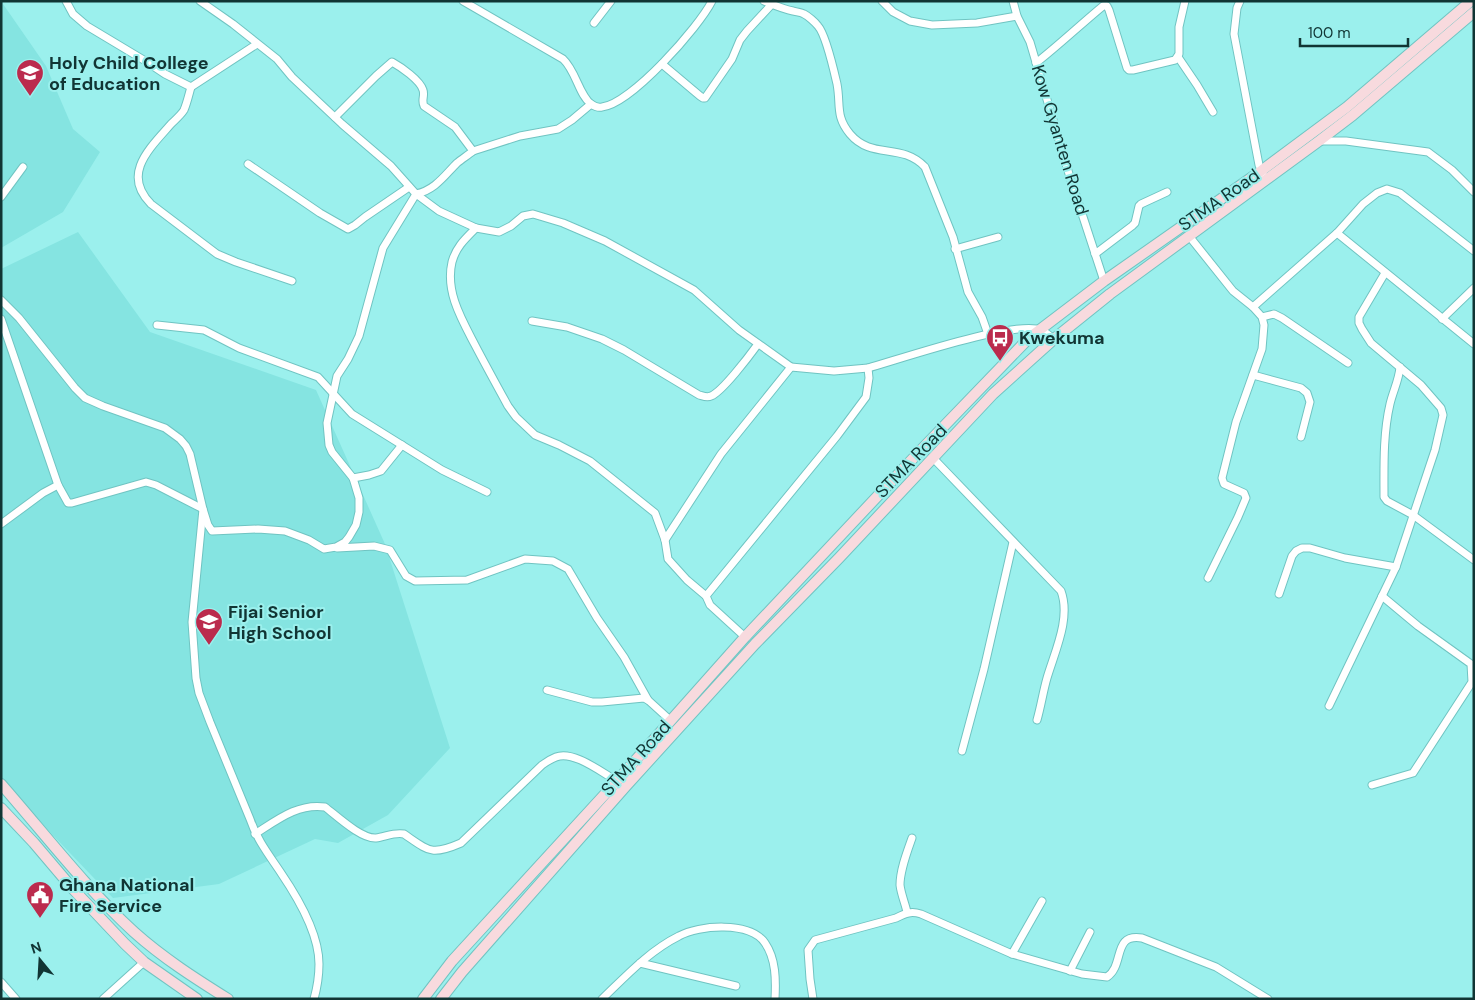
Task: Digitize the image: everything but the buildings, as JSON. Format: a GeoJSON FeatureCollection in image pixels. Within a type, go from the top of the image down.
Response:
{"type":"FeatureCollection","features":[{"type":"Feature","properties":{"kind":"main road","name":"STMA Road"},"geometry":{"type":"LineString","coordinates":[[441,999],[462,972],[754,644],[839,558],[993,394],[1054,339],[1264,176],[1471,1]]}},
{"type":"Feature","properties":{"kind":"main road","name":"STMA Road"},"geometry":{"type":"LineString","coordinates":[[423,999],[452,961],[746,637],[1029,338],[1104,281],[1319,141],[1474,12]]}},
{"type":"Feature","properties":{"kind":"main road"},"geometry":{"type":"LineString","coordinates":[[1,784],[84,880],[135,933],[183,971],[228,999]]}},
{"type":"Feature","properties":{"kind":"main road"},"geometry":{"type":"LineString","coordinates":[[1,808],[34,843],[73,890],[124,944],[144,962],[197,999]]}},
{"type":"Feature","properties":{"kind":"street"},"geometry":{"type":"LineString","coordinates":[[66,1],[73,14],[86,26],[165,74],[192,87]]}},
{"type":"Feature","properties":{"kind":"street"},"geometry":{"type":"LineString","coordinates":[[200,1],[277,59],[292,77],[335,117],[386,160],[416,194],[440,211],[476,228],[499,232],[511,226],[523,216],[533,214],[564,223],[605,241],[694,290],[739,330],[790,367],[834,371],[868,368],[988,334],[1015,329],[1040,330],[1054,339]]}},
{"type":"Feature","properties":{"kind":"street"},"geometry":{"type":"LineString","coordinates":[[463,1],[563,59],[570,65],[586,99],[600,108],[609,106],[624,96],[662,64],[692,31],[712,1]]}},
{"type":"Feature","properties":{"kind":"street"},"geometry":{"type":"LineString","coordinates":[[594,23],[611,1]]}},
{"type":"Feature","properties":{"kind":"street"},"geometry":{"type":"LineString","coordinates":[[764,1],[803,13],[819,27],[837,85],[840,118],[850,134],[869,148],[902,152],[920,162],[924,167],[952,237],[968,292],[982,317],[988,334]]}},
{"type":"Feature","properties":{"kind":"street"},"geometry":{"type":"LineString","coordinates":[[882,1],[893,12],[910,22],[932,25],[977,23],[1017,16]]}},
{"type":"Feature","properties":{"kind":"street","name":"Kow Gyanten Road"},"geometry":{"type":"LineString","coordinates":[[1014,1],[1017,16],[1030,42],[1069,174],[1104,281]]}},
{"type":"Feature","properties":{"kind":"street"},"geometry":{"type":"LineString","coordinates":[[1036,63],[1103,6],[1107,6],[1109,10],[1129,70],[1175,60],[1180,54],[1180,27],[1185,1]]}},
{"type":"Feature","properties":{"kind":"street"},"geometry":{"type":"LineString","coordinates":[[1240,1],[1237,8],[1234,34],[1264,176]]}},
{"type":"Feature","properties":{"kind":"street"},"geometry":{"type":"LineString","coordinates":[[662,64],[700,96],[705,98],[732,59],[746,31],[772,4]]}},
{"type":"Feature","properties":{"kind":"street"},"geometry":{"type":"LineString","coordinates":[[257,44],[192,87],[184,110],[156,141],[142,160],[138,178],[139,187],[143,196],[151,204],[217,254],[292,281]]}},
{"type":"Feature","properties":{"kind":"street"},"geometry":{"type":"LineString","coordinates":[[1178,57],[1197,84],[1213,112]]}},
{"type":"Feature","properties":{"kind":"street"},"geometry":{"type":"LineString","coordinates":[[335,117],[392,62],[420,85],[424,92],[422,102],[424,106],[455,127],[473,151]]}},
{"type":"Feature","properties":{"kind":"street"},"geometry":{"type":"LineString","coordinates":[[324,549],[336,547],[345,542],[356,525],[359,512],[359,498],[353,478],[332,452],[329,445],[327,423],[337,376],[359,336],[383,248],[416,194],[425,192],[434,186],[473,151],[520,136],[558,129],[592,104]]}},
{"type":"Feature","properties":{"kind":"street"},"geometry":{"type":"LineString","coordinates":[[1319,141],[1346,141],[1428,152],[1452,170],[1474,192]]}},
{"type":"Feature","properties":{"kind":"street"},"geometry":{"type":"LineString","coordinates":[[248,164],[320,213],[348,229],[409,187]]}},
{"type":"Feature","properties":{"kind":"street"},"geometry":{"type":"LineString","coordinates":[[1,198],[23,167]]}},
{"type":"Feature","properties":{"kind":"street"},"geometry":{"type":"LineString","coordinates":[[1253,307],[1337,233],[1363,204],[1377,193],[1387,189],[1400,193],[1474,251]]}},
{"type":"Feature","properties":{"kind":"street"},"geometry":{"type":"LineString","coordinates":[[1095,254],[1135,223],[1141,204],[1166,192]]}},
{"type":"Feature","properties":{"kind":"street"},"geometry":{"type":"LineString","coordinates":[[476,228],[461,242],[454,257],[451,285],[458,311],[508,406],[516,418],[535,435],[559,444],[590,461],[652,510],[657,517],[665,540],[666,554],[672,564],[706,596],[710,605],[746,637]]}},
{"type":"Feature","properties":{"kind":"street"},"geometry":{"type":"LineString","coordinates":[[1337,233],[1474,344]]}},
{"type":"Feature","properties":{"kind":"street"},"geometry":{"type":"LineString","coordinates":[[1189,236],[1234,290],[1262,317],[1264,325],[1263,343],[1236,422],[1222,478],[1224,484],[1244,493],[1246,498],[1208,578]]}},
{"type":"Feature","properties":{"kind":"street"},"geometry":{"type":"LineString","coordinates":[[955,249],[998,237]]}},
{"type":"Feature","properties":{"kind":"street"},"geometry":{"type":"LineString","coordinates":[[1330,706],[1396,567],[1435,450],[1443,415],[1440,408],[1421,385],[1371,343],[1359,323],[1359,317],[1385,272]]}},
{"type":"Feature","properties":{"kind":"street"},"geometry":{"type":"LineString","coordinates":[[1442,319],[1474,288]]}},
{"type":"Feature","properties":{"kind":"street"},"geometry":{"type":"LineString","coordinates":[[1,300],[19,318],[85,398],[122,414],[162,427],[180,439],[190,454],[203,509],[212,531],[258,529],[285,531],[309,540],[324,549],[374,546],[390,550],[406,576],[415,581],[467,580],[526,559],[553,560],[568,569],[597,618],[624,657],[648,700],[670,720]]}},
{"type":"Feature","properties":{"kind":"street"},"geometry":{"type":"LineString","coordinates":[[1262,317],[1274,314],[1282,318],[1348,363]]}},
{"type":"Feature","properties":{"kind":"street"},"geometry":{"type":"LineString","coordinates":[[1,319],[4,333],[58,486],[68,503],[72,504],[146,482],[156,485],[203,509]]}},
{"type":"Feature","properties":{"kind":"street"},"geometry":{"type":"LineString","coordinates":[[532,321],[567,327],[602,339],[699,395],[706,397],[714,394],[730,378],[758,344]]}},
{"type":"Feature","properties":{"kind":"street"},"geometry":{"type":"LineString","coordinates":[[156,325],[204,330],[239,348],[318,378],[352,414],[442,470],[487,492]]}},
{"type":"Feature","properties":{"kind":"street"},"geometry":{"type":"LineString","coordinates":[[1400,366],[1399,377],[1390,403],[1386,426],[1384,497],[1387,501],[1413,515],[1474,560]]}},
{"type":"Feature","properties":{"kind":"street"},"geometry":{"type":"LineString","coordinates":[[665,540],[721,454],[790,367]]}},
{"type":"Feature","properties":{"kind":"street"},"geometry":{"type":"LineString","coordinates":[[706,596],[837,436],[866,396],[869,378],[868,368]]}},
{"type":"Feature","properties":{"kind":"street"},"geometry":{"type":"LineString","coordinates":[[1253,375],[1301,388],[1307,393],[1310,402],[1301,436]]}},
{"type":"Feature","properties":{"kind":"street"},"geometry":{"type":"LineString","coordinates":[[353,478],[381,471],[402,445]]}},
{"type":"Feature","properties":{"kind":"street"},"geometry":{"type":"LineString","coordinates":[[933,458],[1061,591],[1064,601],[1062,627],[1037,720]]}},
{"type":"Feature","properties":{"kind":"street"},"geometry":{"type":"LineString","coordinates":[[1,524],[43,493],[58,486]]}},
{"type":"Feature","properties":{"kind":"street"},"geometry":{"type":"LineString","coordinates":[[203,509],[192,622],[196,678],[199,692],[255,834],[299,903],[315,938],[319,964],[314,999]]}},
{"type":"Feature","properties":{"kind":"street"},"geometry":{"type":"LineString","coordinates":[[962,751],[984,669],[1013,542]]}},
{"type":"Feature","properties":{"kind":"street"},"geometry":{"type":"LineString","coordinates":[[1279,594],[1292,556],[1302,548],[1310,548],[1345,558],[1396,567]]}},
{"type":"Feature","properties":{"kind":"street"},"geometry":{"type":"LineString","coordinates":[[1372,785],[1413,773],[1473,683],[1472,664],[1418,626],[1382,596]]}},
{"type":"Feature","properties":{"kind":"street"},"geometry":{"type":"LineString","coordinates":[[547,690],[592,702],[644,698],[648,700]]}},
{"type":"Feature","properties":{"kind":"street"},"geometry":{"type":"LineString","coordinates":[[255,834],[288,812],[320,806],[325,807],[366,837],[375,838],[399,833],[404,834],[428,850],[446,850],[461,843],[542,765],[556,757],[566,755],[578,758],[616,781]]}},
{"type":"Feature","properties":{"kind":"street"},"geometry":{"type":"LineString","coordinates":[[907,912],[900,883],[912,838]]}},
{"type":"Feature","properties":{"kind":"street"},"geometry":{"type":"LineString","coordinates":[[1012,954],[1042,901]]}},
{"type":"Feature","properties":{"kind":"street"},"geometry":{"type":"LineString","coordinates":[[813,999],[808,950],[815,940],[896,918],[907,912],[921,914],[1012,954],[1070,971],[1099,977],[1110,976],[1122,945],[1130,938],[1142,938],[1216,967],[1268,999]]}},
{"type":"Feature","properties":{"kind":"street"},"geometry":{"type":"LineString","coordinates":[[602,999],[654,950],[681,934],[713,927],[727,927],[748,931],[764,941],[770,952],[775,969],[775,999]]}},
{"type":"Feature","properties":{"kind":"street"},"geometry":{"type":"LineString","coordinates":[[1070,971],[1090,932]]}},
{"type":"Feature","properties":{"kind":"street"},"geometry":{"type":"LineString","coordinates":[[103,999],[144,962]]}},
{"type":"Feature","properties":{"kind":"street"},"geometry":{"type":"LineString","coordinates":[[640,963],[736,986]]}},
{"type":"Feature","properties":{"kind":"street"},"geometry":{"type":"LineString","coordinates":[[1,982],[16,999]]}},
{"type":"Feature","properties":{"kind":"shaded area","name":"Holy Child College of Education"},"geometry":{"type":"Polygon","coordinates":[[[1,1],[3,1],[3,4],[46,66],[73,129],[100,152],[63,212],[1,248],[1,1]]]}},
{"type":"Feature","properties":{"kind":"shaded area","name":"Fijai Senior High School"},"geometry":{"type":"Polygon","coordinates":[[[78,232],[150,332],[316,390],[385,544],[450,748],[388,815],[338,843],[315,839],[219,884],[113,898],[1,781],[1,269],[78,232]]]}},
{"type":"Feature","properties":{"kind":"place","name":"Holy Child College of Education"},"geometry":{"type":"Point","coordinates":[30,97]}},
{"type":"Feature","properties":{"kind":"place","name":"Kwekuma"},"geometry":{"type":"Point","coordinates":[1000,362]}},
{"type":"Feature","properties":{"kind":"place","name":"Fijai Senior High School"},"geometry":{"type":"Point","coordinates":[209,646]}},
{"type":"Feature","properties":{"kind":"place","name":"Ghana National Fire Service"},"geometry":{"type":"Point","coordinates":[40,919]}}]}
